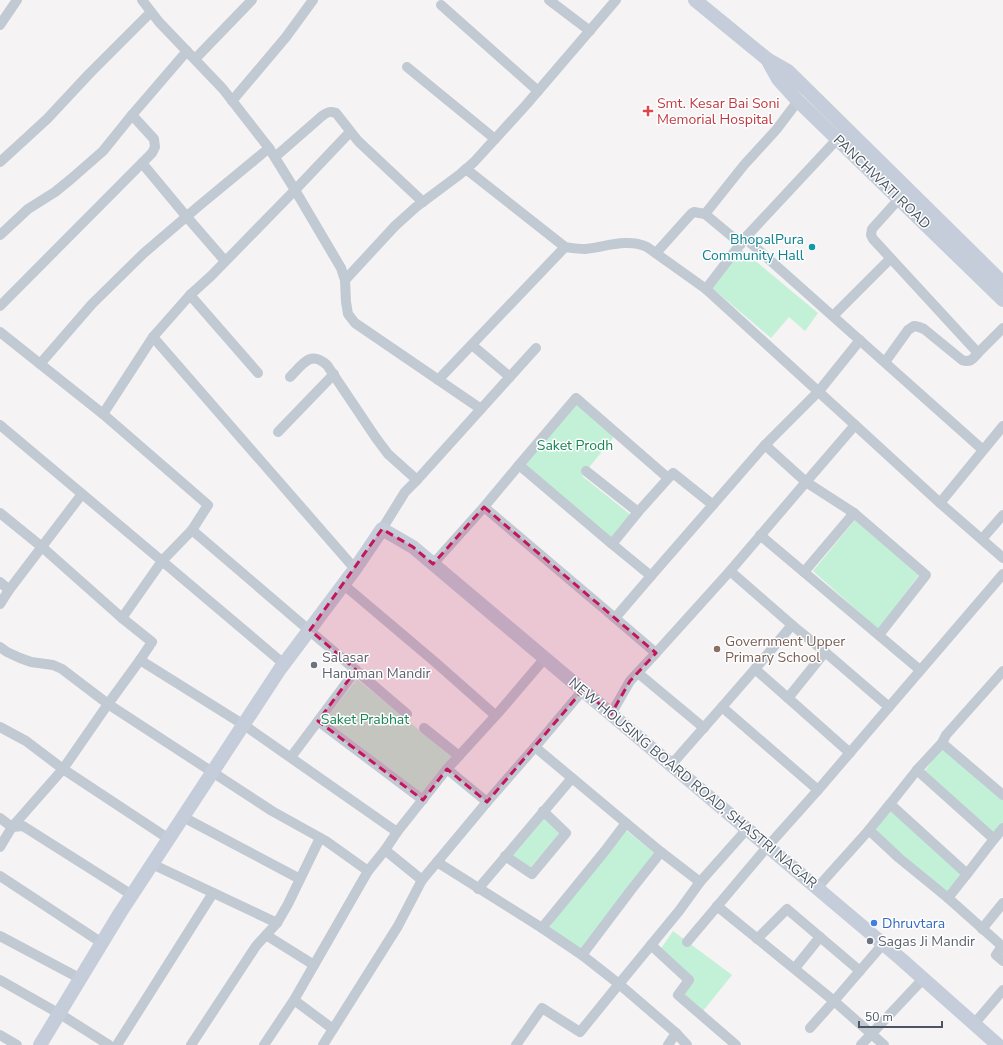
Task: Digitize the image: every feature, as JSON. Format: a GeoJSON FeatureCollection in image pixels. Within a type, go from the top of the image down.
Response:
{"type":"FeatureCollection","features":[{"type":"Feature","properties":{"kind":"street"},"geometry":{"type":"LineString","coordinates":[[0,25],[17,0]]}},
{"type":"Feature","properties":{"kind":"street"},"geometry":{"type":"LineString","coordinates":[[142,0],[160,22],[223,89],[275,157],[341,268],[345,280],[348,314],[355,323],[481,409]]}},
{"type":"Feature","properties":{"kind":"street"},"geometry":{"type":"LineString","coordinates":[[195,59],[252,0]]}},
{"type":"Feature","properties":{"kind":"street"},"geometry":{"type":"LineString","coordinates":[[232,101],[286,37],[313,0]]}},
{"type":"Feature","properties":{"kind":"street"},"geometry":{"type":"LineString","coordinates":[[549,0],[590,31]]}},
{"type":"Feature","properties":{"kind":"street"},"geometry":{"type":"LineString","coordinates":[[345,280],[395,226],[474,162],[538,91],[616,0]]}},
{"type":"Feature","properties":{"kind":"street","name":"PANCHWATI ROAD"},"geometry":{"type":"LineString","coordinates":[[695,0],[767,58],[788,71],[900,199],[1003,300]]}},
{"type":"Feature","properties":{"kind":"street"},"geometry":{"type":"LineString","coordinates":[[441,5],[538,91]]}},
{"type":"Feature","properties":{"kind":"street"},"geometry":{"type":"LineString","coordinates":[[0,162],[47,119],[89,74],[151,12]]}},
{"type":"Feature","properties":{"kind":"street"},"geometry":{"type":"LineString","coordinates":[[0,235],[28,209],[66,184],[103,151],[187,51]]}},
{"type":"Feature","properties":{"kind":"street","name":"PANCHWATI ROAD"},"geometry":{"type":"LineString","coordinates":[[767,58],[778,78],[798,101],[842,134],[1003,283]]}},
{"type":"Feature","properties":{"kind":"street"},"geometry":{"type":"LineString","coordinates":[[407,68],[495,139]]}},
{"type":"Feature","properties":{"kind":"street"},"geometry":{"type":"LineString","coordinates":[[705,214],[744,165],[776,130],[798,101]]}},
{"type":"Feature","properties":{"kind":"street"},"geometry":{"type":"LineString","coordinates":[[275,157],[326,113],[336,113],[358,142],[423,202]]}},
{"type":"Feature","properties":{"kind":"street"},"geometry":{"type":"LineString","coordinates":[[0,306],[152,153],[155,147],[154,139],[132,115]]}},
{"type":"Feature","properties":{"kind":"street"},"geometry":{"type":"LineString","coordinates":[[103,414],[153,337],[190,295],[211,276],[350,132]]}},
{"type":"Feature","properties":{"kind":"street"},"geometry":{"type":"LineString","coordinates":[[706,289],[743,241],[842,134]]}},
{"type":"Feature","properties":{"kind":"street"},"geometry":{"type":"LineString","coordinates":[[40,364],[92,304],[144,253],[186,216],[269,148]]}},
{"type":"Feature","properties":{"kind":"street"},"geometry":{"type":"LineString","coordinates":[[142,163],[225,261]]}},
{"type":"Feature","properties":{"kind":"street"},"geometry":{"type":"LineString","coordinates":[[466,168],[566,247],[583,249],[625,243],[640,244],[656,253],[706,289],[940,503],[1003,558]]}},
{"type":"Feature","properties":{"kind":"street"},"geometry":{"type":"LineString","coordinates":[[900,199],[874,226],[870,235],[890,259],[978,353]]}},
{"type":"Feature","properties":{"kind":"street"},"geometry":{"type":"LineString","coordinates":[[656,253],[691,214],[694,212],[705,214],[743,241],[833,316],[983,450]]}},
{"type":"Feature","properties":{"kind":"street"},"geometry":{"type":"LineString","coordinates":[[438,380],[566,247]]}},
{"type":"Feature","properties":{"kind":"street"},"geometry":{"type":"LineString","coordinates":[[833,316],[890,259]]}},
{"type":"Feature","properties":{"kind":"street"},"geometry":{"type":"LineString","coordinates":[[190,295],[258,373]]}},
{"type":"Feature","properties":{"kind":"street"},"geometry":{"type":"LineString","coordinates":[[885,362],[908,330],[914,326],[924,329],[962,360],[969,361],[972,360],[1003,328]]}},
{"type":"Feature","properties":{"kind":"street"},"geometry":{"type":"LineString","coordinates":[[0,332],[103,414],[208,505],[192,530],[162,562],[122,618]]}},
{"type":"Feature","properties":{"kind":"street"},"geometry":{"type":"LineString","coordinates":[[153,337],[355,569]]}},
{"type":"Feature","properties":{"kind":"street"},"geometry":{"type":"LineString","coordinates":[[615,618],[765,445],[819,391],[860,340]]}},
{"type":"Feature","properties":{"kind":"street"},"geometry":{"type":"LineString","coordinates":[[472,345],[510,377]]}},
{"type":"Feature","properties":{"kind":"street"},"geometry":{"type":"LineString","coordinates":[[40,1045],[132,895],[212,772],[284,664],[344,585],[405,492],[536,348]]}},
{"type":"Feature","properties":{"kind":"street"},"geometry":{"type":"LineString","coordinates":[[290,377],[307,360],[318,358],[327,364],[388,454],[417,480]]}},
{"type":"Feature","properties":{"kind":"street"},"geometry":{"type":"LineString","coordinates":[[278,432],[334,374]]}},
{"type":"Feature","properties":{"kind":"street"},"geometry":{"type":"LineString","coordinates":[[433,564],[484,507],[576,398],[668,478]]}},
{"type":"Feature","properties":{"kind":"street"},"geometry":{"type":"LineString","coordinates":[[611,714],[630,681],[730,571],[855,424]]}},
{"type":"Feature","properties":{"kind":"street"},"geometry":{"type":"LineString","coordinates":[[0,425],[284,664]]}},
{"type":"Feature","properties":{"kind":"street"},"geometry":{"type":"LineString","coordinates":[[940,503],[1003,426]]}},
{"type":"Feature","properties":{"kind":"street"},"geometry":{"type":"LineString","coordinates":[[765,445],[806,482],[854,513],[926,575],[879,635]]}},
{"type":"Feature","properties":{"kind":"street"},"geometry":{"type":"LineString","coordinates":[[520,465],[651,576]]}},
{"type":"Feature","properties":{"kind":"street"},"geometry":{"type":"LineString","coordinates":[[586,471],[638,512]]}},
{"type":"Feature","properties":{"kind":"street"},"geometry":{"type":"LineString","coordinates":[[612,544],[672,473],[713,505]]}},
{"type":"Feature","properties":{"kind":"street"},"geometry":{"type":"LineString","coordinates":[[0,604],[82,494]]}},
{"type":"Feature","properties":{"kind":"street"},"geometry":{"type":"LineString","coordinates":[[484,507],[656,653]]}},
{"type":"Feature","properties":{"kind":"street"},"geometry":{"type":"LineString","coordinates":[[0,513],[42,547],[122,618],[152,642],[63,769],[12,827],[0,847]]}},
{"type":"Feature","properties":{"kind":"street"},"geometry":{"type":"LineString","coordinates":[[804,572],[854,513]]}},
{"type":"Feature","properties":{"kind":"street"},"geometry":{"type":"LineString","coordinates":[[982,539],[1003,515]]}},
{"type":"Feature","properties":{"kind":"street","name":"NEW HOUSING BOARD ROAD, SHASTRI NAGAR"},"geometry":{"type":"LineString","coordinates":[[382,529],[412,547],[433,564],[768,846],[998,1045]]}},
{"type":"Feature","properties":{"kind":"street"},"geometry":{"type":"LineString","coordinates":[[192,530],[407,714]]}},
{"type":"Feature","properties":{"kind":"street"},"geometry":{"type":"LineString","coordinates":[[760,535],[920,670]]}},
{"type":"Feature","properties":{"kind":"street"},"geometry":{"type":"LineString","coordinates":[[730,571],[889,706]]}},
{"type":"Feature","properties":{"kind":"street"},"geometry":{"type":"LineString","coordinates":[[687,942],[1003,574]]}},
{"type":"Feature","properties":{"kind":"street"},"geometry":{"type":"LineString","coordinates":[[0,582],[9,590]]}},
{"type":"Feature","properties":{"kind":"street"},"geometry":{"type":"LineString","coordinates":[[344,585],[495,715]]}},
{"type":"Feature","properties":{"kind":"street"},"geometry":{"type":"LineString","coordinates":[[671,765],[792,625]]}},
{"type":"Feature","properties":{"kind":"street"},"geometry":{"type":"LineString","coordinates":[[0,647],[6,652],[31,662],[53,665],[62,669],[108,704],[272,811],[320,838],[368,871]]}},
{"type":"Feature","properties":{"kind":"street"},"geometry":{"type":"LineString","coordinates":[[788,698],[825,652]]}},
{"type":"Feature","properties":{"kind":"street"},"geometry":{"type":"LineString","coordinates":[[264,1045],[294,1000],[368,871],[447,769],[545,658]]}},
{"type":"Feature","properties":{"kind":"street"},"geometry":{"type":"LineString","coordinates":[[140,660],[244,724],[397,832]]}},
{"type":"Feature","properties":{"kind":"street"},"geometry":{"type":"LineString","coordinates":[[755,669],[850,753]]}},
{"type":"Feature","properties":{"kind":"street"},"geometry":{"type":"LineString","coordinates":[[291,757],[356,670]]}},
{"type":"Feature","properties":{"kind":"street"},"geometry":{"type":"LineString","coordinates":[[817,888],[869,830],[917,770],[942,742],[946,735],[1003,671]]}},
{"type":"Feature","properties":{"kind":"street"},"geometry":{"type":"LineString","coordinates":[[638,673],[704,728]]}},
{"type":"Feature","properties":{"kind":"street"},"geometry":{"type":"LineString","coordinates":[[323,1045],[398,926],[422,880],[583,690]]}},
{"type":"Feature","properties":{"kind":"street"},"geometry":{"type":"LineString","coordinates":[[722,707],[818,790]]}},
{"type":"Feature","properties":{"kind":"street"},"geometry":{"type":"LineString","coordinates":[[318,721],[423,800]]}},
{"type":"Feature","properties":{"kind":"street"},"geometry":{"type":"LineString","coordinates":[[0,727],[26,741],[63,769],[169,839]]}},
{"type":"Feature","properties":{"kind":"street"},"geometry":{"type":"LineString","coordinates":[[424,728],[459,756]]}},
{"type":"Feature","properties":{"kind":"street"},"geometry":{"type":"LineString","coordinates":[[942,742],[1003,795]]}},
{"type":"Feature","properties":{"kind":"street"},"geometry":{"type":"LineString","coordinates":[[535,747],[661,852],[700,882]]}},
{"type":"Feature","properties":{"kind":"street"},"geometry":{"type":"LineString","coordinates":[[447,769],[487,802]]}},
{"type":"Feature","properties":{"kind":"street"},"geometry":{"type":"LineString","coordinates":[[917,770],[994,838]]}},
{"type":"Feature","properties":{"kind":"street"},"geometry":{"type":"LineString","coordinates":[[478,888],[572,778]]}},
{"type":"Feature","properties":{"kind":"street"},"geometry":{"type":"LineString","coordinates":[[890,804],[967,874]]}},
{"type":"Feature","properties":{"kind":"street"},"geometry":{"type":"LineString","coordinates":[[505,856],[532,874],[566,833],[543,811]]}},
{"type":"Feature","properties":{"kind":"street"},"geometry":{"type":"LineString","coordinates":[[183,817],[300,880]]}},
{"type":"Feature","properties":{"kind":"street"},"geometry":{"type":"LineString","coordinates":[[0,818],[12,827],[23,826],[132,895]]}},
{"type":"Feature","properties":{"kind":"street"},"geometry":{"type":"LineString","coordinates":[[542,928],[626,823]]}},
{"type":"Feature","properties":{"kind":"street"},"geometry":{"type":"LineString","coordinates":[[948,898],[1003,828]]}},
{"type":"Feature","properties":{"kind":"street"},"geometry":{"type":"LineString","coordinates":[[516,1045],[542,1008],[580,1032],[679,911],[700,882],[747,829]]}},
{"type":"Feature","properties":{"kind":"street"},"geometry":{"type":"LineString","coordinates":[[869,830],[899,858],[948,898],[1002,946],[996,955],[1003,961]]}},
{"type":"Feature","properties":{"kind":"street"},"geometry":{"type":"LineString","coordinates":[[191,1045],[256,946],[277,923],[288,904],[320,838]]}},
{"type":"Feature","properties":{"kind":"street"},"geometry":{"type":"LineString","coordinates":[[385,850],[422,880]]}},
{"type":"Feature","properties":{"kind":"street"},"geometry":{"type":"LineString","coordinates":[[582,955],[661,852]]}},
{"type":"Feature","properties":{"kind":"street"},"geometry":{"type":"LineString","coordinates":[[437,862],[582,955],[619,984],[676,1033],[687,1045]]}},
{"type":"Feature","properties":{"kind":"street"},"geometry":{"type":"LineString","coordinates":[[152,864],[277,923]]}},
{"type":"Feature","properties":{"kind":"street"},"geometry":{"type":"LineString","coordinates":[[0,876],[102,943]]}},
{"type":"Feature","properties":{"kind":"street"},"geometry":{"type":"LineString","coordinates":[[117,1045],[213,893]]}},
{"type":"Feature","properties":{"kind":"street"},"geometry":{"type":"LineString","coordinates":[[982,929],[1003,903]]}},
{"type":"Feature","properties":{"kind":"street"},"geometry":{"type":"LineString","coordinates":[[717,906],[795,968],[884,1045]]}},
{"type":"Feature","properties":{"kind":"street"},"geometry":{"type":"LineString","coordinates":[[758,939],[787,908],[860,971]]}},
{"type":"Feature","properties":{"kind":"street"},"geometry":{"type":"LineString","coordinates":[[266,935],[314,965]]}},
{"type":"Feature","properties":{"kind":"street"},"geometry":{"type":"LineString","coordinates":[[0,936],[81,979]]}},
{"type":"Feature","properties":{"kind":"street"},"geometry":{"type":"LineString","coordinates":[[795,968],[820,938]]}},
{"type":"Feature","properties":{"kind":"street"},"geometry":{"type":"LineString","coordinates":[[810,1028],[883,944]]}},
{"type":"Feature","properties":{"kind":"street"},"geometry":{"type":"LineString","coordinates":[[651,945],[689,980],[678,996],[736,1045]]}},
{"type":"Feature","properties":{"kind":"street"},"geometry":{"type":"LineString","coordinates":[[861,1045],[923,979]]}},
{"type":"Feature","properties":{"kind":"street"},"geometry":{"type":"LineString","coordinates":[[0,980],[60,1014],[109,1045]]}},
{"type":"Feature","properties":{"kind":"street"},"geometry":{"type":"LineString","coordinates":[[974,1024],[1003,990]]}},
{"type":"Feature","properties":{"kind":"street"},"geometry":{"type":"LineString","coordinates":[[294,1000],[334,1029]]}},
{"type":"Feature","properties":{"kind":"street"},"geometry":{"type":"LineString","coordinates":[[668,1045],[676,1033]]}},
{"type":"Feature","properties":{"kind":"street"},"geometry":{"type":"LineString","coordinates":[[0,1035],[17,1045]]}},
{"type":"Feature","properties":{"kind":"highlighted area"},"geometry":{"type":"Polygon","coordinates":[[[484,507],[656,653],[630,681],[611,714],[583,690],[487,802],[447,769],[423,800],[318,721],[356,670],[310,630],[382,529],[413,547],[433,564],[484,507]]]}},
{"type":"Feature","properties":{"kind":"green space"},"geometry":{"type":"Polygon","coordinates":[[[741,249],[818,313],[805,331],[789,317],[771,338],[711,287],[741,249]]]}},
{"type":"Feature","properties":{"kind":"green space","name":"Saket Prodh"},"geometry":{"type":"Polygon","coordinates":[[[577,403],[617,433],[582,476],[631,515],[611,539],[525,465],[577,403]]]}},
{"type":"Feature","properties":{"kind":"green space"},"geometry":{"type":"Polygon","coordinates":[[[855,520],[919,575],[878,629],[813,571],[855,520]]]}},
{"type":"Feature","properties":{"kind":"green space","name":"Saket Prabhat"},"geometry":{"type":"Polygon","coordinates":[[[357,679],[452,757],[422,793],[325,720],[357,679]]]}},
{"type":"Feature","properties":{"kind":"green space"},"geometry":{"type":"Polygon","coordinates":[[[942,747],[1003,800],[1003,823],[994,834],[924,772],[942,747]]]}},
{"type":"Feature","properties":{"kind":"green space"},"geometry":{"type":"Polygon","coordinates":[[[890,810],[963,874],[947,893],[875,831],[890,810]]]}},
{"type":"Feature","properties":{"kind":"green space"},"geometry":{"type":"Polygon","coordinates":[[[542,814],[562,832],[528,870],[510,854],[542,814]]]}},
{"type":"Feature","properties":{"kind":"green space"},"geometry":{"type":"Polygon","coordinates":[[[623,828],[655,853],[581,949],[549,928],[623,828]]]}},
{"type":"Feature","properties":{"kind":"green space"},"geometry":{"type":"Polygon","coordinates":[[[673,931],[732,975],[703,1011],[684,994],[694,979],[660,950],[673,931]]]}},
{"type":"Feature","properties":{"kind":"place","name":"Smt. Kesar Bai Soni Memorial Hospital"},"geometry":{"type":"Point","coordinates":[648,111]}},
{"type":"Feature","properties":{"kind":"place","name":"BhopalPura Community Hall"},"geometry":{"type":"Point","coordinates":[812,247]}},
{"type":"Feature","properties":{"kind":"place","name":"Government Upper Primary School"},"geometry":{"type":"Point","coordinates":[717,649]}},
{"type":"Feature","properties":{"kind":"place","name":"Salasar Hanuman Mandir"},"geometry":{"type":"Point","coordinates":[314,665]}},
{"type":"Feature","properties":{"kind":"place","name":"Dhruvtara"},"geometry":{"type":"Point","coordinates":[874,923]}},
{"type":"Feature","properties":{"kind":"place","name":"Sagas Ji Mandir"},"geometry":{"type":"Point","coordinates":[870,941]}}]}
